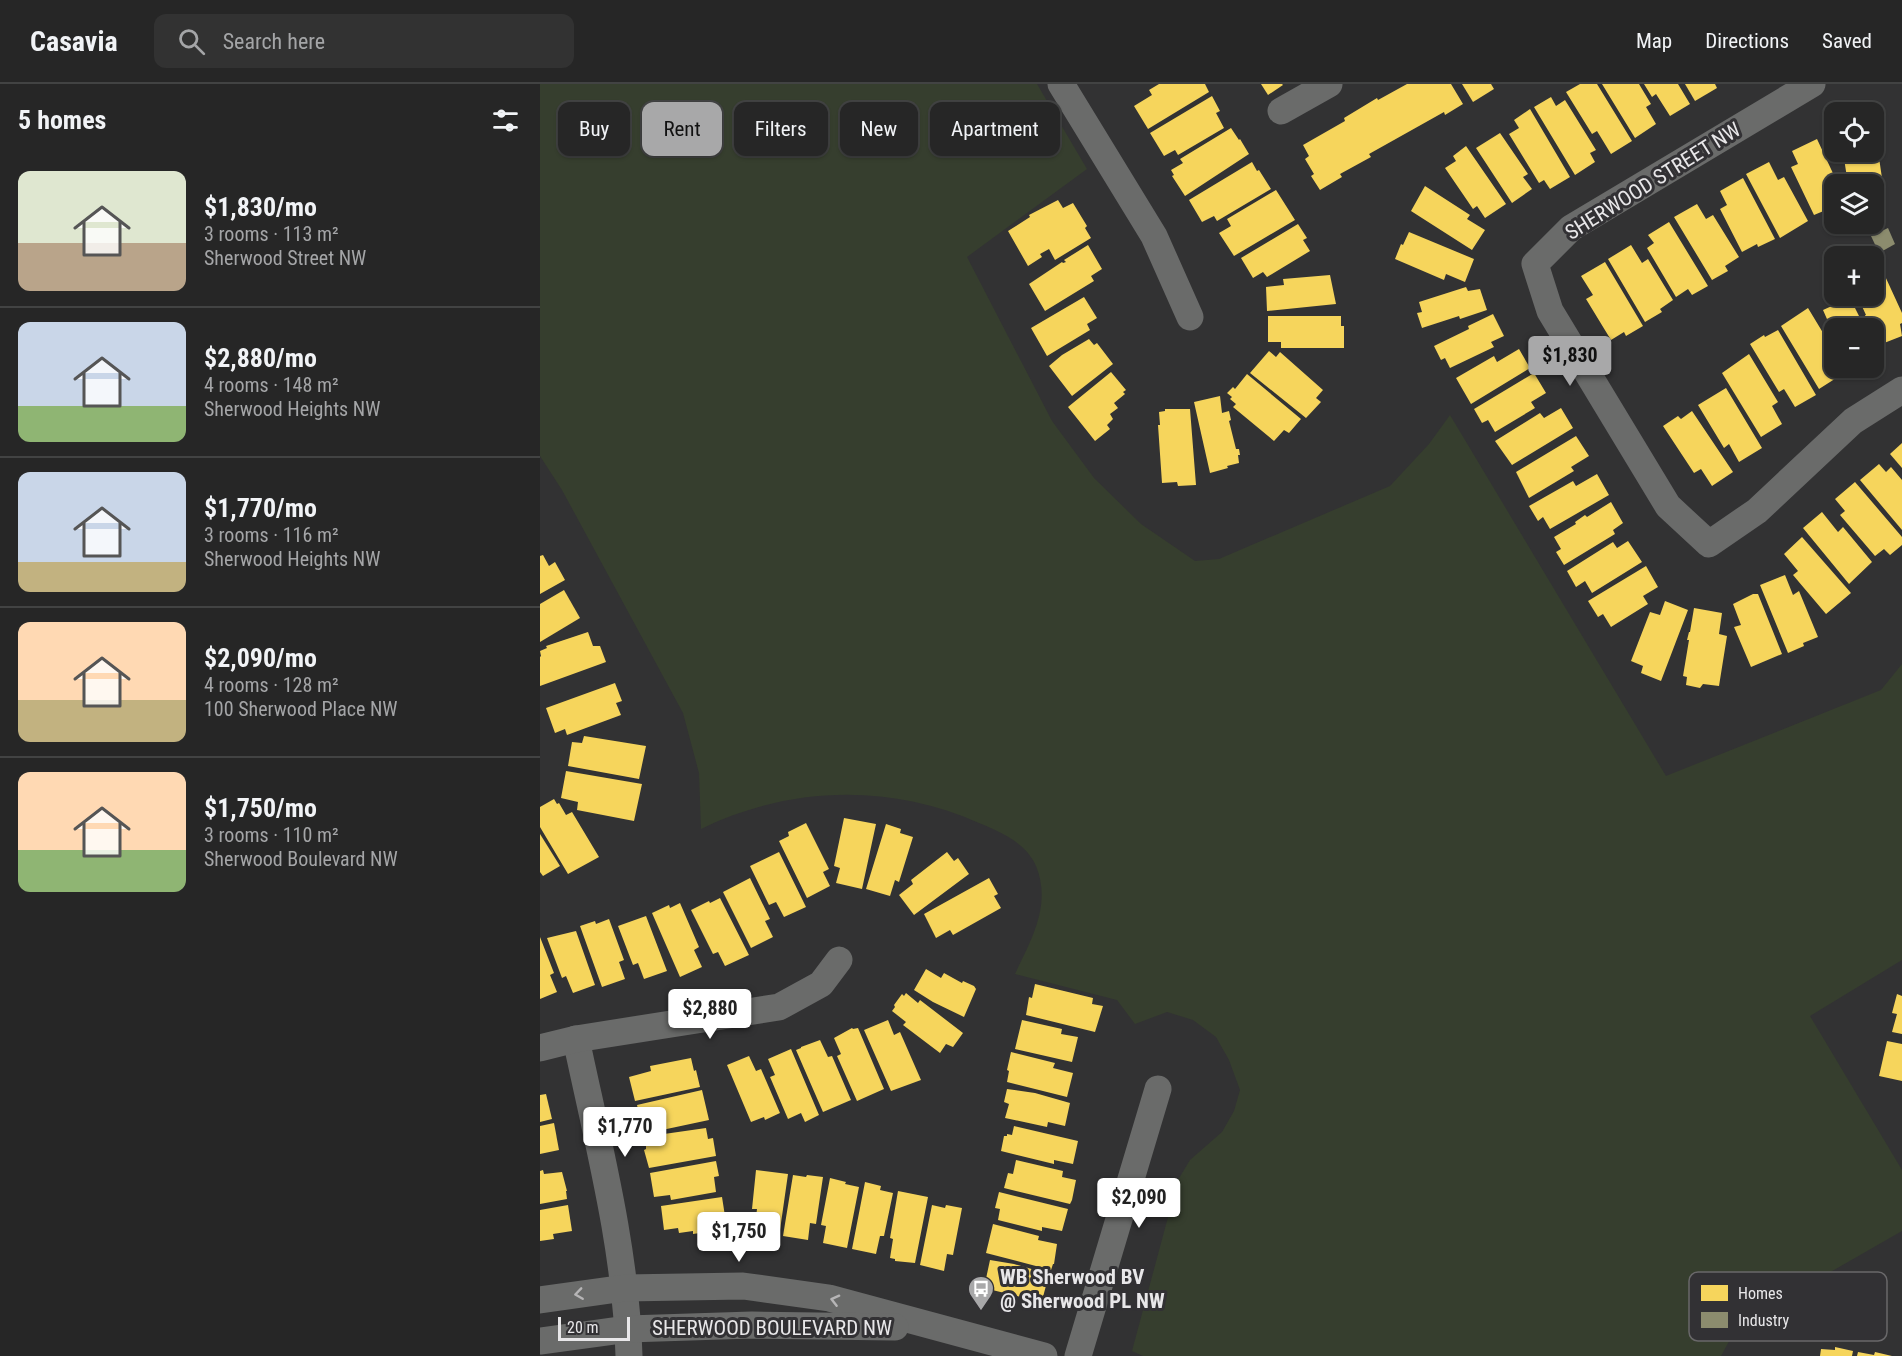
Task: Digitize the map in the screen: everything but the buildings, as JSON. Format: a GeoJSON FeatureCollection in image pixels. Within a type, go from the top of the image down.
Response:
{"type":"FeatureCollection","features":[{"type":"Feature","properties":{"kind":"street"},"geometry":{"type":"LineString","coordinates":[[1061,84],[1154,236],[1190,317]]}},
{"type":"Feature","properties":{"kind":"street"},"geometry":{"type":"LineString","coordinates":[[1281,111],[1329,84]]}},
{"type":"Feature","properties":{"kind":"street","name":"SHERWOOD STREET NW"},"geometry":{"type":"LineString","coordinates":[[1812,84],[1571,228],[1535,264],[1550,311],[1668,506],[1709,544],[1757,511],[1853,421],[1902,390]]}},
{"type":"Feature","properties":{"kind":"street"},"geometry":{"type":"LineString","coordinates":[[540,1048],[576,1038],[778,1007],[821,984],[839,960]]}},
{"type":"Feature","properties":{"kind":"street"},"geometry":{"type":"LineString","coordinates":[[576,1038],[607,1183],[625,1288],[629,1356]]}},
{"type":"Feature","properties":{"kind":"street"},"geometry":{"type":"LineString","coordinates":[[1078,1356],[1158,1089]]}},
{"type":"Feature","properties":{"kind":"street","name":"SHERWOOD BOULEVARD NW"},"geometry":{"type":"LineString","coordinates":[[540,1300],[625,1288],[742,1286],[829,1299],[1044,1356]]}},
{"type":"Feature","properties":{"kind":"street","name":"SHERWOOD BOULEVARD NW"},"geometry":{"type":"LineString","coordinates":[[540,1341],[628,1329],[752,1325],[932,1327]]}},
{"type":"Feature","properties":{"kind":"green space"},"geometry":{"type":"Polygon","coordinates":[[[540,84],[1037,84],[1048,102],[930,102],[930,156],[1060,156],[1060,123],[1087,169],[967,257],[1052,421],[1094,478],[1141,524],[1195,561],[1219,559],[1390,486],[1429,444],[1450,415],[1666,776],[1881,690],[1902,664],[1902,960],[1810,1016],[1902,1170],[1902,1231],[1830,1272],[1689,1272],[1689,1341],[1729,1341],[1721,1356],[1143,1356],[1132,1351],[1178,1180],[1190,1160],[1222,1132],[1234,1111],[1240,1090],[1229,1060],[1216,1037],[1193,1020],[1167,1012],[1135,1024],[1117,1000],[1015,974],[1038,922],[1042,895],[1040,880],[1036,866],[1026,851],[1012,839],[987,826],[945,810],[910,801],[875,796],[839,795],[769,804],[701,829],[699,773],[683,713],[562,490],[540,456],[540,84]]]}},
{"type":"Feature","properties":{"kind":"place","name":"WB Sherwood BV @ Sherwood PL NW"},"geometry":{"type":"Point","coordinates":[981,1312]}}]}
